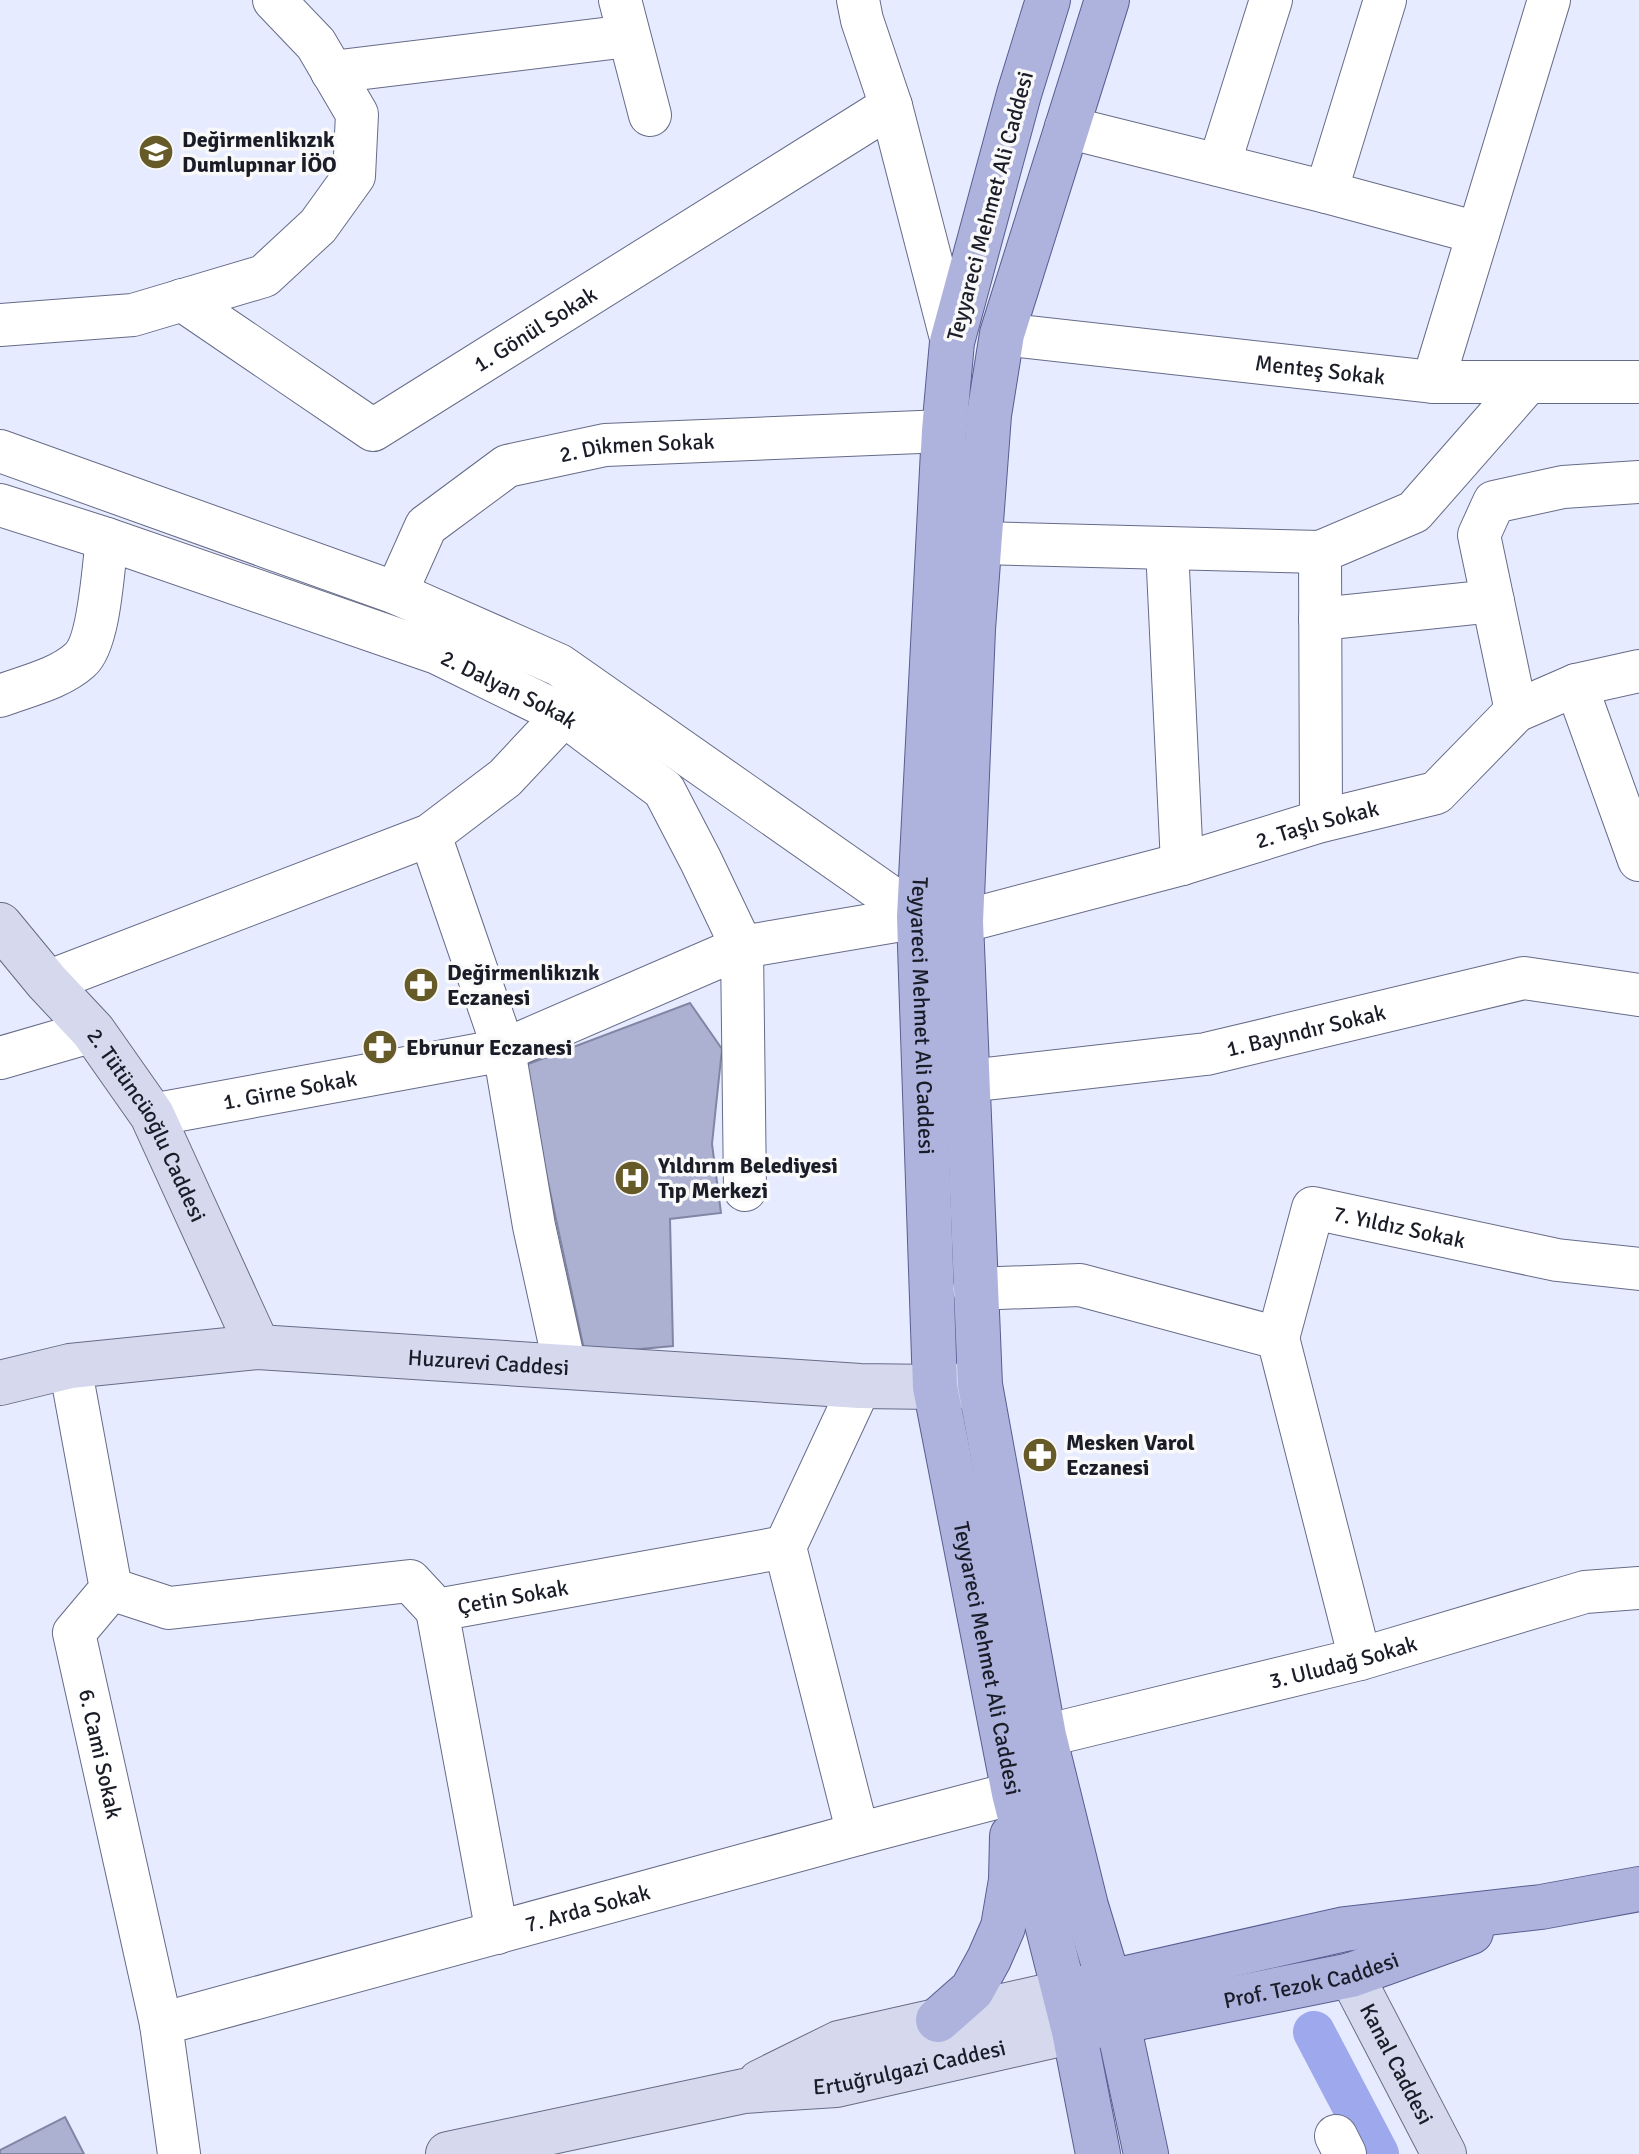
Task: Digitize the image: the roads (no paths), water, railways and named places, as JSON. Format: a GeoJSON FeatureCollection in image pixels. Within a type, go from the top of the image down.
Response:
{"type":"FeatureCollection","features":[{"type":"Feature","properties":{"kind":"main road","name":"Teyyareci Mehmet Ali Caddesi"},"geometry":{"type":"LineString","coordinates":[[1048,0],[1019,94],[952,342],[944,431],[919,917],[935,1387],[1014,1793],[1070,2011],[1098,2154]]}},
{"type":"Feature","properties":{"kind":"main road","name":"Teyyareci Mehmet Ali Caddesi"},"geometry":{"type":"LineString","coordinates":[[1107,0],[1002,334],[989,415],[973,629],[961,922],[980,1385],[1044,1736],[1086,1906],[1114,2002],[1146,2154]]}},
{"type":"Feature","properties":{"kind":"main road"},"geometry":{"type":"LineString","coordinates":[[938,2020],[972,1990],[1003,1927],[1011,1880],[1014,1793]]}},
{"type":"Feature","properties":{"kind":"main road"},"geometry":{"type":"LineString","coordinates":[[1114,2002],[1345,1929],[1541,1907],[1639,1889]]}},
{"type":"Feature","properties":{"kind":"main road","name":"Prof. Tezok Caddesi"},"geometry":{"type":"LineString","coordinates":[[1070,2011],[1114,2002],[1351,1975],[1541,1907]]}},
{"type":"Feature","properties":{"kind":"street"},"geometry":{"type":"LineString","coordinates":[[0,325],[133,315],[264,276],[318,226],[354,176],[357,114],[316,44],[274,0]]}},
{"type":"Feature","properties":{"kind":"street"},"geometry":{"type":"LineString","coordinates":[[858,0],[891,106],[952,342]]}},
{"type":"Feature","properties":{"kind":"street"},"geometry":{"type":"LineString","coordinates":[[1219,165],[1271,0]]}},
{"type":"Feature","properties":{"kind":"street"},"geometry":{"type":"LineString","coordinates":[[1326,192],[1385,0]]}},
{"type":"Feature","properties":{"kind":"street"},"geometry":{"type":"LineString","coordinates":[[1433,382],[1549,0]]}},
{"type":"Feature","properties":{"kind":"street"},"geometry":{"type":"LineString","coordinates":[[332,72],[624,18],[650,115]]}},
{"type":"Feature","properties":{"kind":"street","name":"1. Gönül Sokak"},"geometry":{"type":"LineString","coordinates":[[182,300],[373,430],[891,106]]}},
{"type":"Feature","properties":{"kind":"street"},"geometry":{"type":"LineString","coordinates":[[1066,127],[1478,233]]}},
{"type":"Feature","properties":{"kind":"street","name":"Menteş Sokak"},"geometry":{"type":"LineString","coordinates":[[1002,334],[1433,382],[1639,382]]}},
{"type":"Feature","properties":{"kind":"street"},"geometry":{"type":"LineString","coordinates":[[980,543],[1320,552],[1414,512],[1528,382]]}},
{"type":"Feature","properties":{"kind":"street","name":"2. Dikmen Sokak"},"geometry":{"type":"LineString","coordinates":[[396,593],[426,526],[507,466],[605,445],[944,431]]}},
{"type":"Feature","properties":{"kind":"street","name":"2. Dalyan Sokak"},"geometry":{"type":"LineString","coordinates":[[0,451],[396,593],[559,665],[919,917]]}},
{"type":"Feature","properties":{"kind":"street"},"geometry":{"type":"LineString","coordinates":[[1516,711],[1479,535],[1494,502],[1563,487],[1639,482]]}},
{"type":"Feature","properties":{"kind":"street","name":"2. Dalyan Sokak"},"geometry":{"type":"LineString","coordinates":[[0,505],[437,653],[564,715],[664,790],[742,947],[919,917],[961,922]]}},
{"type":"Feature","properties":{"kind":"street"},"geometry":{"type":"LineString","coordinates":[[0,696],[59,675],[82,659],[95,635],[107,539]]}},
{"type":"Feature","properties":{"kind":"street"},"geometry":{"type":"LineString","coordinates":[[1167,548],[1182,864]]}},
{"type":"Feature","properties":{"kind":"street"},"geometry":{"type":"LineString","coordinates":[[1320,552],[1321,821]]}},
{"type":"Feature","properties":{"kind":"street"},"geometry":{"type":"LineString","coordinates":[[1320,619],[1493,601]]}},
{"type":"Feature","properties":{"kind":"street","name":"2. Taşlı Sokak"},"geometry":{"type":"LineString","coordinates":[[961,922],[1182,864],[1321,821],[1436,793],[1516,711],[1576,685],[1639,671]]}},
{"type":"Feature","properties":{"kind":"street"},"geometry":{"type":"LineString","coordinates":[[1576,685],[1639,860]]}},
{"type":"Feature","properties":{"kind":"street"},"geometry":{"type":"LineString","coordinates":[[47,982],[430,835],[505,778],[564,715]]}},
{"type":"Feature","properties":{"kind":"street"},"geometry":{"type":"LineString","coordinates":[[430,835],[504,1050],[534,1226],[565,1367]]}},
{"type":"Feature","properties":{"kind":"street","name":"2. Tütüncüoğlu Caddesi"},"geometry":{"type":"LineString","coordinates":[[0,925],[93,1031],[152,1115],[258,1347]]}},
{"type":"Feature","properties":{"kind":"street"},"geometry":{"type":"LineString","coordinates":[[742,947],[745,1190]]}},
{"type":"Feature","properties":{"kind":"street","name":"1. Girne Sokak"},"geometry":{"type":"LineString","coordinates":[[152,1115],[504,1050],[742,947]]}},
{"type":"Feature","properties":{"kind":"street","name":"1. Bayındır Sokak"},"geometry":{"type":"LineString","coordinates":[[968,1081],[1206,1054],[1524,978],[1639,995]]}},
{"type":"Feature","properties":{"kind":"street"},"geometry":{"type":"LineString","coordinates":[[0,1058],[93,1031]]}},
{"type":"Feature","properties":{"kind":"street","name":"7. Yıldız Sokak"},"geometry":{"type":"LineString","coordinates":[[1278,1338],[1313,1208],[1557,1260],[1639,1269]]}},
{"type":"Feature","properties":{"kind":"street"},"geometry":{"type":"LineString","coordinates":[[974,1289],[1080,1285],[1278,1338],[1360,1659]]}},
{"type":"Feature","properties":{"kind":"street","name":"Huzurevi Caddesi"},"geometry":{"type":"LineString","coordinates":[[0,1383],[70,1366],[258,1347],[860,1386],[980,1385]]}},
{"type":"Feature","properties":{"kind":"street"},"geometry":{"type":"LineString","coordinates":[[70,1366],[111,1589]]}},
{"type":"Feature","properties":{"kind":"street"},"geometry":{"type":"LineString","coordinates":[[858,1834],[785,1547],[860,1386]]}},
{"type":"Feature","properties":{"kind":"street","name":"Çetin Sokak"},"geometry":{"type":"LineString","coordinates":[[111,1589],[169,1608],[410,1581],[437,1610],[785,1547]]}},
{"type":"Feature","properties":{"kind":"street","name":"3. Uludağ Sokak"},"geometry":{"type":"LineString","coordinates":[[1044,1736],[1360,1659],[1585,1592],[1639,1588]]}},
{"type":"Feature","properties":{"kind":"street","name":"6. Cami Sokak"},"geometry":{"type":"LineString","coordinates":[[111,1589],[74,1633],[161,2024],[179,2154]]}},
{"type":"Feature","properties":{"kind":"street"},"geometry":{"type":"LineString","coordinates":[[437,1610],[497,1933]]}},
{"type":"Feature","properties":{"kind":"street","name":"7. Arda Sokak"},"geometry":{"type":"LineString","coordinates":[[161,2024],[1014,1793]]}},
{"type":"Feature","properties":{"kind":"street","name":"Kanal Caddesi"},"geometry":{"type":"LineString","coordinates":[[1351,1975],[1444,2154]]}},
{"type":"Feature","properties":{"kind":"street","name":"Ertuğrulgazi Caddesi"},"geometry":{"type":"LineString","coordinates":[[744,2091],[839,2043],[938,2020],[1070,2011]]}},
{"type":"Feature","properties":{"kind":"street","name":"Ertuğrulgazi Caddesi"},"geometry":{"type":"LineString","coordinates":[[448,2154],[744,2091],[836,2085],[1070,2011]]}},
{"type":"Feature","properties":{"kind":"waterway"},"geometry":{"type":"LineString","coordinates":[[1314,2032],[1378,2154]]}},
{"type":"Feature","properties":{"kind":"place","name":"Değirmenlikızık Dumlupınar İÖO"},"geometry":{"type":"Point","coordinates":[156,152]}},
{"type":"Feature","properties":{"kind":"place","name":"Değirmenlikızık Eczanesi"},"geometry":{"type":"Point","coordinates":[421,985]}},
{"type":"Feature","properties":{"kind":"place","name":"Ebrunur Eczanesi"},"geometry":{"type":"Point","coordinates":[380,1047]}},
{"type":"Feature","properties":{"kind":"place","name":"Yıldırım Belediyesi Tıp Merkezi"},"geometry":{"type":"Point","coordinates":[632,1178]}},
{"type":"Feature","properties":{"kind":"place","name":"Mesken Varol Eczanesi"},"geometry":{"type":"Point","coordinates":[1040,1455]}}]}
